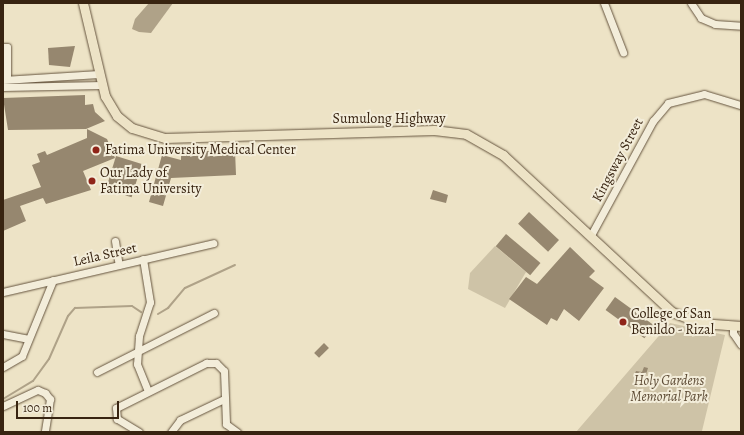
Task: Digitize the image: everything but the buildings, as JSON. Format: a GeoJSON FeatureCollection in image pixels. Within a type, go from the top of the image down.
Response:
{"type":"FeatureCollection","features":[{"type":"Feature","properties":{"kind":"main road","name":"Sumulong Highway"},"geometry":{"type":"LineString","coordinates":[[83,3],[102,86],[111,108],[123,123],[165,138],[434,130],[466,134],[503,154],[672,312],[690,320],[737,326]]}},
{"type":"Feature","properties":{"kind":"street"},"geometry":{"type":"LineString","coordinates":[[604,3],[623,52]]}},
{"type":"Feature","properties":{"kind":"street"},"geometry":{"type":"LineString","coordinates":[[691,3],[701,18],[715,24],[741,26]]}},
{"type":"Feature","properties":{"kind":"street"},"geometry":{"type":"LineString","coordinates":[[3,47],[7,47],[5,80],[102,86]]}},
{"type":"Feature","properties":{"kind":"street"},"geometry":{"type":"LineString","coordinates":[[3,87],[99,74]]}},
{"type":"Feature","properties":{"kind":"street","name":"Kingsway Street"},"geometry":{"type":"LineString","coordinates":[[591,235],[653,120],[668,103],[704,94],[741,104]]}},
{"type":"Feature","properties":{"kind":"street"},"geometry":{"type":"LineString","coordinates":[[115,241],[119,265]]}},
{"type":"Feature","properties":{"kind":"street","name":"Leila Street"},"geometry":{"type":"LineString","coordinates":[[3,292],[213,243]]}},
{"type":"Feature","properties":{"kind":"street"},"geometry":{"type":"LineString","coordinates":[[143,259],[150,302],[137,352],[137,364],[148,390]]}},
{"type":"Feature","properties":{"kind":"street"},"geometry":{"type":"LineString","coordinates":[[3,367],[22,356],[28,338],[53,280]]}},
{"type":"Feature","properties":{"kind":"street"},"geometry":{"type":"LineString","coordinates":[[97,372],[214,313]]}},
{"type":"Feature","properties":{"kind":"street"},"geometry":{"type":"LineString","coordinates":[[737,326],[733,333],[741,345]]}},
{"type":"Feature","properties":{"kind":"street"},"geometry":{"type":"LineString","coordinates":[[3,334],[28,338]]}},
{"type":"Feature","properties":{"kind":"street"},"geometry":{"type":"LineString","coordinates":[[139,432],[123,426],[114,413],[121,403],[206,362],[216,363],[224,371],[226,424],[237,432]]}},
{"type":"Feature","properties":{"kind":"street"},"geometry":{"type":"LineString","coordinates":[[3,406],[38,390],[46,393],[50,399],[45,432]]}},
{"type":"Feature","properties":{"kind":"street"},"geometry":{"type":"LineString","coordinates":[[171,432],[180,420],[224,399]]}},
{"type":"Feature","properties":{"kind":"green space"},"geometry":{"type":"Polygon","coordinates":[[[495,246],[526,272],[505,308],[468,289],[470,273],[495,246]]]}},
{"type":"Feature","properties":{"kind":"green space","name":"Holy Gardens Memorial Park"},"geometry":{"type":"Polygon","coordinates":[[[670,323],[725,335],[702,431],[705,432],[576,432],[670,323]]]}},
{"type":"Feature","properties":{"kind":"shaded area"},"geometry":{"type":"Polygon","coordinates":[[[149,3],[173,3],[151,33],[139,32],[132,29],[135,19],[149,3]]]}},
{"type":"Feature","properties":{"kind":"waterway"},"geometry":{"type":"LineString","coordinates":[[158,314],[168,308],[185,288],[235,265]]}},
{"type":"Feature","properties":{"kind":"waterway"},"geometry":{"type":"LineString","coordinates":[[3,399],[33,381],[49,359],[68,316],[75,308],[132,306],[141,312]]}},
{"type":"Feature","properties":{"kind":"place","name":"Fatima University Medical Center"},"geometry":{"type":"Point","coordinates":[96,150]}},
{"type":"Feature","properties":{"kind":"place","name":"Our Lady of Fatima University"},"geometry":{"type":"Point","coordinates":[92,181]}},
{"type":"Feature","properties":{"kind":"place","name":"College of San Benildo - Rizal"},"geometry":{"type":"Point","coordinates":[623,322]}}]}
